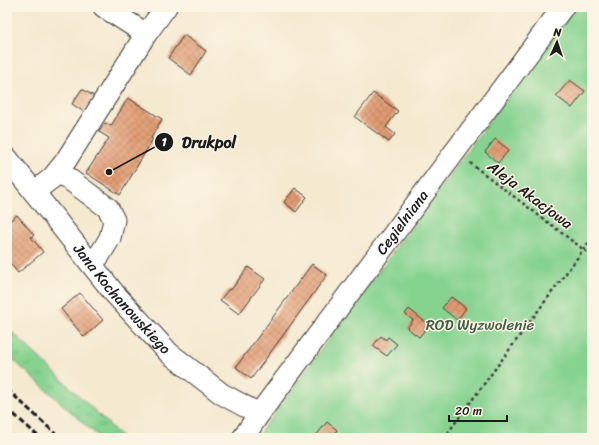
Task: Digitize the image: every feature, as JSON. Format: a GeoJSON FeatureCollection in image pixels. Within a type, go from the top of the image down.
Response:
{"type":"FeatureCollection","features":[{"type":"Feature","properties":{"kind":"street"},"geometry":{"type":"LineString","coordinates":[[104,7],[146,34]]}},
{"type":"Feature","properties":{"kind":"street"},"geometry":{"type":"LineString","coordinates":[[34,192],[52,178],[58,171],[96,116],[146,34],[166,7]]}},
{"type":"Feature","properties":{"kind":"street","name":"Cegielniana"},"geometry":{"type":"LineString","coordinates":[[242,438],[563,7]]}},
{"type":"Feature","properties":{"kind":"street","name":"Jana Kochanowskiego"},"geometry":{"type":"LineString","coordinates":[[7,158],[114,293],[169,354],[222,394],[259,414]]}},
{"type":"Feature","properties":{"kind":"street"},"geometry":{"type":"LineString","coordinates":[[58,171],[108,208],[114,220],[110,238],[99,256],[91,264]]}},
{"type":"Feature","properties":{"kind":"path","name":"Aleja Akacjowa"},"geometry":{"type":"LineString","coordinates":[[455,152],[592,256]]}},
{"type":"Feature","properties":{"kind":"path"},"geometry":{"type":"LineString","coordinates":[[444,438],[592,238]]}},
{"type":"Feature","properties":{"kind":"green space","name":"ROD Wyzwolenie"},"geometry":{"type":"Polygon","coordinates":[[[574,7],[592,7],[592,438],[256,438],[574,7]]]}},
{"type":"Feature","properties":{"kind":"green space"},"geometry":{"type":"Polygon","coordinates":[[[7,327],[123,438],[100,438],[7,354],[7,327]]]}},
{"type":"Feature","properties":{"kind":"building"},"geometry":{"type":"Polygon","coordinates":[[[184,35],[206,51],[191,75],[168,58],[184,35]]]}},
{"type":"Feature","properties":{"kind":"building"},"geometry":{"type":"Polygon","coordinates":[[[570,80],[585,91],[572,108],[556,96],[570,80]]]}},
{"type":"Feature","properties":{"kind":"building"},"geometry":{"type":"Polygon","coordinates":[[[82,89],[94,96],[84,112],[72,104],[82,89]]]}},
{"type":"Feature","properties":{"kind":"building"},"geometry":{"type":"Polygon","coordinates":[[[373,93],[398,111],[386,127],[395,134],[389,142],[355,117],[373,93]]]}},
{"type":"Feature","properties":{"kind":"building"},"geometry":{"type":"Polygon","coordinates":[[[128,98],[162,119],[151,138],[153,139],[120,195],[86,173],[109,138],[99,132],[105,123],[111,126],[128,98]]]}},
{"type":"Feature","properties":{"kind":"building"},"geometry":{"type":"Polygon","coordinates":[[[495,139],[509,150],[498,163],[485,152],[495,139]]]}},
{"type":"Feature","properties":{"kind":"building"},"geometry":{"type":"Polygon","coordinates":[[[295,188],[307,197],[296,212],[284,202],[295,188]]]}},
{"type":"Feature","properties":{"kind":"building"},"geometry":{"type":"Polygon","coordinates":[[[17,215],[34,235],[31,237],[43,252],[18,273],[7,259],[7,223],[17,215]]]}},
{"type":"Feature","properties":{"kind":"building"},"geometry":{"type":"Polygon","coordinates":[[[312,264],[327,275],[251,379],[236,367],[312,264]]]}},
{"type":"Feature","properties":{"kind":"building"},"geometry":{"type":"Polygon","coordinates":[[[248,267],[265,279],[239,314],[220,300],[229,289],[231,290],[248,267]]]}},
{"type":"Feature","properties":{"kind":"building"},"geometry":{"type":"Polygon","coordinates":[[[80,293],[103,320],[84,337],[61,309],[80,293]]]}},
{"type":"Feature","properties":{"kind":"building"},"geometry":{"type":"Polygon","coordinates":[[[451,297],[466,308],[457,320],[442,308],[451,297]]]}},
{"type":"Feature","properties":{"kind":"building"},"geometry":{"type":"Polygon","coordinates":[[[409,309],[429,325],[419,337],[407,328],[413,320],[405,314],[409,309]]]}},
{"type":"Feature","properties":{"kind":"building"},"geometry":{"type":"Polygon","coordinates":[[[381,336],[386,340],[388,337],[397,344],[387,356],[373,346],[381,336]]]}},
{"type":"Feature","properties":{"kind":"building"},"geometry":{"type":"Polygon","coordinates":[[[327,422],[337,430],[331,438],[314,438],[327,422]]]}},
{"type":"Feature","properties":{"kind":"railway"},"geometry":{"type":"LineString","coordinates":[[7,389],[60,438]]}},
{"type":"Feature","properties":{"kind":"railway"},"geometry":{"type":"LineString","coordinates":[[7,408],[40,438]]}},
{"type":"Feature","properties":{"kind":"place","name":"Drukpol"},"geometry":{"type":"Point","coordinates":[109,172]}}]}
